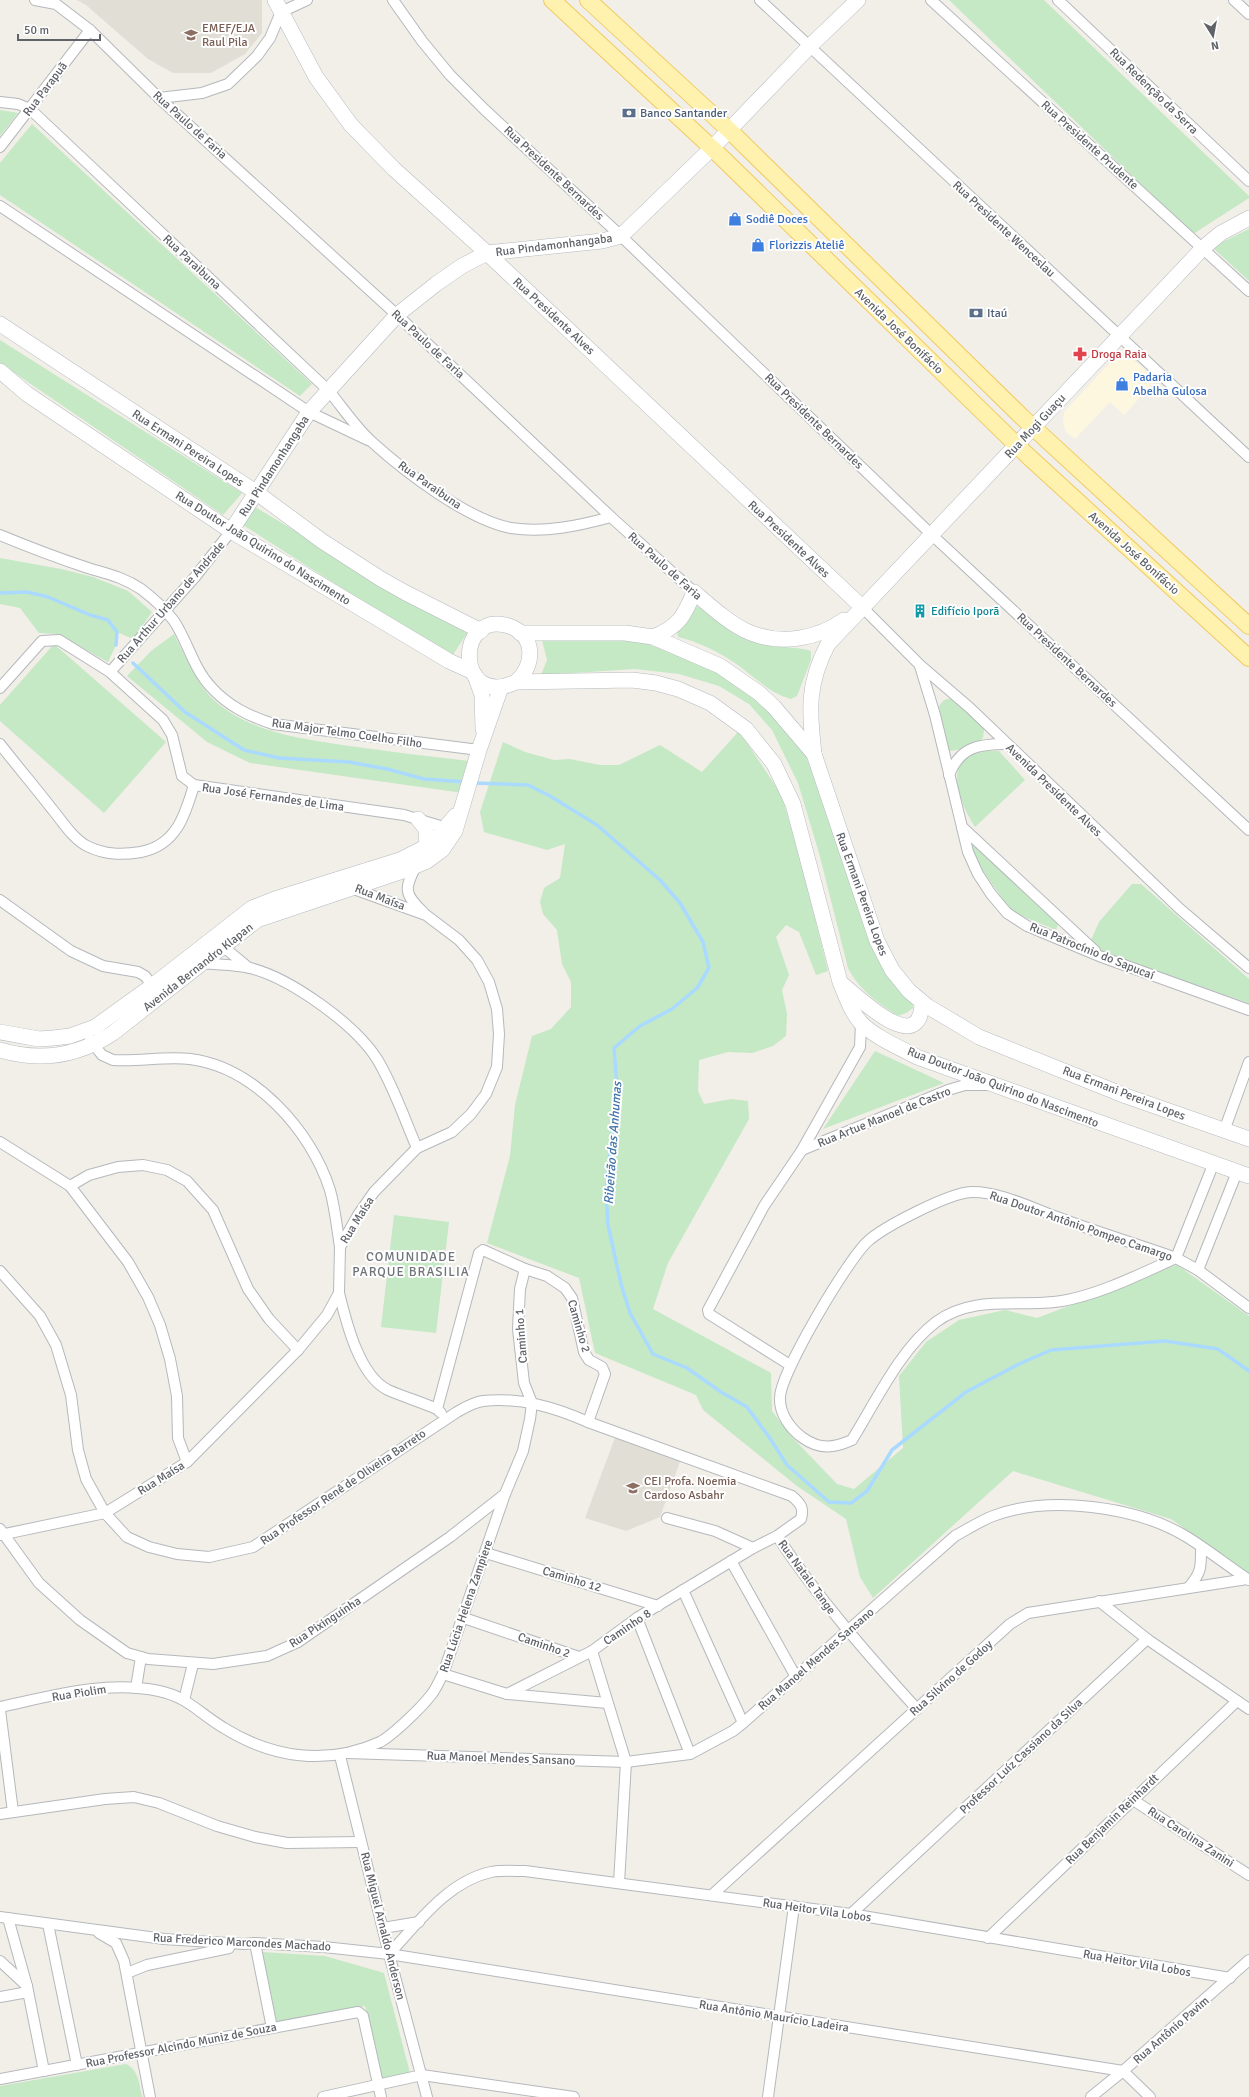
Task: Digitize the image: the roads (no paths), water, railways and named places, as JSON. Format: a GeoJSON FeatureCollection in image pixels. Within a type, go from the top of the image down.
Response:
{"type":"FeatureCollection","features":[{"type":"Feature","properties":{"kind":"main road","name":"Avenida José Bonifácio"},"geometry":{"type":"LineString","coordinates":[[552,0],[712,148],[1017,446],[1249,658]]}},
{"type":"Feature","properties":{"kind":"main road","name":"Avenida José Bonifácio"},"geometry":{"type":"LineString","coordinates":[[588,0],[729,130],[1034,428],[1249,626]]}},
{"type":"Feature","properties":{"kind":"street","name":"Rua Paulo de Faria"},"geometry":{"type":"LineString","coordinates":[[35,0],[56,2],[90,30],[159,98],[397,314],[611,517],[694,592],[750,633],[777,639],[808,637],[839,623],[863,608]]}},
{"type":"Feature","properties":{"kind":"street"},"geometry":{"type":"LineString","coordinates":[[159,98],[202,93],[228,84],[257,56],[266,44],[278,6],[307,0]]}},
{"type":"Feature","properties":{"kind":"street","name":"Rua Presidente Bernardes"},"geometry":{"type":"LineString","coordinates":[[394,0],[422,41],[450,74],[932,535],[1249,830]]}},
{"type":"Feature","properties":{"kind":"street","name":"Rua Presidente Wenceslau"},"geometry":{"type":"LineString","coordinates":[[760,0],[1249,457]]}},
{"type":"Feature","properties":{"kind":"street","name":"Rua Pindamonhangaba"},"geometry":{"type":"LineString","coordinates":[[231,531],[309,412],[397,314],[462,266],[487,253],[602,241],[621,236],[712,148],[810,46],[858,0]]}},
{"type":"Feature","properties":{"kind":"street","name":"Rua Presidente Prudente"},"geometry":{"type":"LineString","coordinates":[[931,0],[1249,291]]}},
{"type":"Feature","properties":{"kind":"street","name":"Rua Redenção da Serra"},"geometry":{"type":"LineString","coordinates":[[1058,0],[1249,181]]}},
{"type":"Feature","properties":{"kind":"street"},"geometry":{"type":"LineString","coordinates":[[1234,0],[1249,14]]}},
{"type":"Feature","properties":{"kind":"street","name":"Rua Presidente Alves"},"geometry":{"type":"LineString","coordinates":[[278,6],[316,77],[351,125],[394,169],[487,253],[863,608]]}},
{"type":"Feature","properties":{"kind":"street","name":"Rua Parapuã"},"geometry":{"type":"LineString","coordinates":[[0,147],[90,30]]}},
{"type":"Feature","properties":{"kind":"street","name":"Rua Paraibuna"},"geometry":{"type":"LineString","coordinates":[[0,102],[18,104],[30,109],[329,391],[371,442]]}},
{"type":"Feature","properties":{"kind":"street","name":"Rua Paraibuna"},"geometry":{"type":"LineString","coordinates":[[0,206],[309,412],[371,442],[432,489],[459,506],[490,522],[511,528],[548,530],[580,526],[611,517]]}},
{"type":"Feature","properties":{"kind":"street","name":"Rua Mogi Guaçu"},"geometry":{"type":"LineString","coordinates":[[821,658],[828,644],[1203,248],[1221,233],[1249,218]]}},
{"type":"Feature","properties":{"kind":"street","name":"Rua Ermani Pereira Lopes"},"geometry":{"type":"LineString","coordinates":[[0,324],[257,493],[322,541],[406,594],[481,631]]}},
{"type":"Feature","properties":{"kind":"street","name":"Rua Doutor João Quirino do Nascimento"},"geometry":{"type":"LineString","coordinates":[[0,371],[28,394],[231,531],[449,661],[474,674]]}},
{"type":"Feature","properties":{"kind":"street","name":"Rua Arthur Urbano de Andrade"},"geometry":{"type":"LineString","coordinates":[[110,672],[195,577],[231,531]]}},
{"type":"Feature","properties":{"kind":"street","name":"Rua Major Telmo Coelho Filho"},"geometry":{"type":"LineString","coordinates":[[0,535],[25,546],[89,568],[119,576],[141,590],[164,610],[174,622],[196,666],[210,686],[229,703],[249,716],[273,724],[479,750]]}},
{"type":"Feature","properties":{"kind":"street"},"geometry":{"type":"LineString","coordinates":[[652,637],[670,630],[683,617],[694,592]]}},
{"type":"Feature","properties":{"kind":"street","name":"Avenida Presidente Alves"},"geometry":{"type":"LineString","coordinates":[[863,608],[920,665],[970,708],[1180,909],[1249,968]]}},
{"type":"Feature","properties":{"kind":"street"},"geometry":{"type":"LineString","coordinates":[[505,625],[520,633],[530,649],[530,658],[523,676],[516,682],[501,687],[487,684],[474,674],[468,657],[469,650],[471,643],[481,631],[488,627],[505,625]]}},
{"type":"Feature","properties":{"kind":"street","name":"Rua Ermani Pereira Lopes"},"geometry":{"type":"LineString","coordinates":[[520,633],[625,633],[652,637],[720,666],[758,693],[792,726],[814,754],[877,941],[892,970],[909,991],[922,1002],[979,1037],[1126,1096],[1224,1131],[1248,1136]]}},
{"type":"Feature","properties":{"kind":"street"},"geometry":{"type":"LineString","coordinates":[[808,637],[817,646],[821,658],[812,687],[810,714],[814,754]]}},
{"type":"Feature","properties":{"kind":"street","name":"Rua José Fernandes de Lima"},"geometry":{"type":"LineString","coordinates":[[0,688],[42,641],[59,640],[110,672],[169,727],[182,776],[194,785],[418,819],[450,829]]}},
{"type":"Feature","properties":{"kind":"street","name":"Rua Patrocínio do Sapucaí"},"geometry":{"type":"LineString","coordinates":[[920,665],[935,715],[968,852],[978,874],[991,894],[1008,913],[1027,926],[1099,956],[1249,1010]]}},
{"type":"Feature","properties":{"kind":"street","name":"Avenida Bernandro Klapan"},"geometry":{"type":"LineString","coordinates":[[474,674],[482,695],[479,750]]}},
{"type":"Feature","properties":{"kind":"street","name":"Rua Doutor João Quirino do Nascimento"},"geometry":{"type":"LineString","coordinates":[[516,682],[632,680],[656,683],[678,689],[710,703],[746,728],[774,764],[793,804],[840,982],[849,1004],[861,1023],[872,1032],[917,1057],[990,1085],[1213,1165],[1243,1174]]}},
{"type":"Feature","properties":{"kind":"street","name":"Avenida Bernandro Klapan"},"geometry":{"type":"LineString","coordinates":[[0,1050],[21,1055],[48,1056],[75,1052],[93,1045],[113,1034],[156,991],[218,942],[252,908],[275,898],[349,883],[416,866],[442,850],[450,829],[464,803],[479,750],[501,687]]}},
{"type":"Feature","properties":{"kind":"street"},"geometry":{"type":"LineString","coordinates":[[0,744],[71,832],[86,846],[107,854],[129,854],[150,850],[165,843],[177,830],[187,809],[194,785]]}},
{"type":"Feature","properties":{"kind":"street"},"geometry":{"type":"LineString","coordinates":[[949,775],[954,761],[969,750],[986,744],[1006,744]]}},
{"type":"Feature","properties":{"kind":"street"},"geometry":{"type":"LineString","coordinates":[[418,819],[426,829],[428,846]]}},
{"type":"Feature","properties":{"kind":"street"},"geometry":{"type":"LineString","coordinates":[[962,827],[1099,956]]}},
{"type":"Feature","properties":{"kind":"street","name":"Avenida Bernandro Klapan"},"geometry":{"type":"LineString","coordinates":[[349,883],[428,846],[450,829]]}},
{"type":"Feature","properties":{"kind":"street"},"geometry":{"type":"LineString","coordinates":[[416,866],[407,886],[407,893],[412,902],[426,915]]}},
{"type":"Feature","properties":{"kind":"street","name":"Rua Maísa"},"geometry":{"type":"LineString","coordinates":[[1,1533],[105,1513],[187,1462],[298,1350],[327,1315],[339,1293],[340,1247],[358,1215],[374,1192],[417,1148],[452,1132],[471,1114],[486,1094],[498,1067],[499,1034],[497,1009],[489,982],[477,960],[459,940],[426,915],[349,883]]}},
{"type":"Feature","properties":{"kind":"street"},"geometry":{"type":"LineString","coordinates":[[0,900],[71,951],[103,966],[138,972],[144,976],[156,991]]}},
{"type":"Feature","properties":{"kind":"street"},"geometry":{"type":"LineString","coordinates":[[218,942],[249,968]]}},
{"type":"Feature","properties":{"kind":"street"},"geometry":{"type":"LineString","coordinates":[[197,958],[249,968],[272,975],[304,992],[358,1035],[376,1058],[391,1085],[417,1148]]}},
{"type":"Feature","properties":{"kind":"street"},"geometry":{"type":"LineString","coordinates":[[840,982],[879,1014],[897,1025],[909,1027],[917,1022],[922,1014],[922,1002]]}},
{"type":"Feature","properties":{"kind":"street","name":"Avenida Bernandro Klapan"},"geometry":{"type":"LineString","coordinates":[[0,1032],[39,1039],[53,1038],[86,1031],[156,991]]}},
{"type":"Feature","properties":{"kind":"street","name":"Rua Artue Manoel de Castro"},"geometry":{"type":"LineString","coordinates":[[790,1365],[709,1314],[708,1310],[764,1206],[802,1150],[860,1047],[861,1023]]}},
{"type":"Feature","properties":{"kind":"street"},"geometry":{"type":"LineString","coordinates":[[86,1031],[93,1045],[102,1055],[114,1060],[190,1059],[229,1070],[254,1084],[308,1141],[330,1190],[340,1247]]}},
{"type":"Feature","properties":{"kind":"street"},"geometry":{"type":"LineString","coordinates":[[1224,1131],[1249,1062]]}},
{"type":"Feature","properties":{"kind":"street","name":"Rua Artue Manoel de Castro"},"geometry":{"type":"LineString","coordinates":[[802,1150],[948,1090],[964,1086],[990,1085]]}},
{"type":"Feature","properties":{"kind":"street"},"geometry":{"type":"LineString","coordinates":[[0,1142],[70,1186],[128,1262],[148,1297],[160,1325],[170,1358],[177,1396],[178,1438],[187,1462]]}},
{"type":"Feature","properties":{"kind":"street"},"geometry":{"type":"LineString","coordinates":[[70,1186],[89,1175],[118,1168],[143,1165],[167,1170],[187,1181],[213,1210],[248,1289],[269,1319],[298,1350]]}},
{"type":"Feature","properties":{"kind":"street"},"geometry":{"type":"LineString","coordinates":[[1176,1258],[1213,1165]]}},
{"type":"Feature","properties":{"kind":"street"},"geometry":{"type":"LineString","coordinates":[[1198,1270],[1243,1174]]}},
{"type":"Feature","properties":{"kind":"street","name":"Rua Doutor Antônio Pompeo Camargo"},"geometry":{"type":"LineString","coordinates":[[1176,1258],[1084,1296],[1061,1301],[979,1304],[955,1311],[935,1323],[916,1340],[852,1440],[831,1448],[820,1447],[796,1433],[782,1410],[780,1389],[790,1365],[853,1258],[863,1246],[879,1233],[906,1218],[957,1195],[971,1192],[1010,1200],[1176,1258],[1198,1270],[1249,1308]]}},
{"type":"Feature","properties":{"kind":"street","name":"Caminho 2"},"geometry":{"type":"LineString","coordinates":[[437,1409],[479,1253],[483,1250],[525,1269],[547,1276],[565,1288],[572,1298],[584,1352],[589,1360],[604,1370],[605,1374],[588,1422]]}},
{"type":"Feature","properties":{"kind":"street","name":"Caminho 1"},"geometry":{"type":"LineString","coordinates":[[525,1269],[520,1289],[518,1329],[524,1383],[532,1403]]}},
{"type":"Feature","properties":{"kind":"street","name":"Rua Professor Renê de Oliveira Barreto"},"geometry":{"type":"LineString","coordinates":[[0,1271],[40,1316],[56,1345],[71,1395],[78,1450],[86,1479],[105,1513],[127,1537],[149,1547],[177,1554],[209,1557],[253,1547],[446,1418],[481,1401],[532,1403],[558,1408],[588,1422],[792,1496],[801,1504],[803,1511],[801,1519]]}},
{"type":"Feature","properties":{"kind":"street"},"geometry":{"type":"LineString","coordinates":[[339,1293],[349,1334],[361,1358],[377,1382],[388,1389],[437,1409],[446,1418]]}},
{"type":"Feature","properties":{"kind":"street","name":"Rua Lúcia Helena Zampiere"},"geometry":{"type":"LineString","coordinates":[[158,1691],[184,1700],[200,1710],[223,1728],[260,1746],[293,1756],[343,1754],[381,1741],[406,1721],[431,1695],[443,1674],[464,1618],[505,1494],[523,1451],[532,1403]]}},
{"type":"Feature","properties":{"kind":"street","name":"Rua Pixinguinha"},"geometry":{"type":"LineString","coordinates":[[1,1533],[39,1583],[80,1620],[127,1653],[141,1657],[193,1664],[213,1664],[266,1656],[298,1642],[450,1537],[505,1494]]}},
{"type":"Feature","properties":{"kind":"street","name":"Rua Manoel Mendes Sansano"},"geometry":{"type":"LineString","coordinates":[[343,1754],[626,1762],[690,1754],[733,1731],[743,1723],[848,1632],[955,1536],[993,1516],[1017,1509],[1043,1506],[1101,1507],[1148,1518],[1186,1536],[1248,1580]]}},
{"type":"Feature","properties":{"kind":"street"},"geometry":{"type":"LineString","coordinates":[[667,1518],[715,1531],[752,1548]]}},
{"type":"Feature","properties":{"kind":"street","name":"Caminho 8"},"geometry":{"type":"LineString","coordinates":[[507,1694],[592,1651],[637,1618],[752,1548],[777,1536],[801,1519]]}},
{"type":"Feature","properties":{"kind":"street","name":"Rua Natale Tange"},"geometry":{"type":"LineString","coordinates":[[777,1536],[794,1562],[848,1632],[917,1709]]}},
{"type":"Feature","properties":{"kind":"street"},"geometry":{"type":"LineString","coordinates":[[1189,1588],[1199,1576],[1201,1565],[1201,1547]]}},
{"type":"Feature","properties":{"kind":"street","name":"Caminho 12"},"geometry":{"type":"LineString","coordinates":[[486,1553],[658,1606]]}},
{"type":"Feature","properties":{"kind":"street"},"geometry":{"type":"LineString","coordinates":[[731,1561],[796,1677]]}},
{"type":"Feature","properties":{"kind":"street","name":"Rua Silvino de Godoy"},"geometry":{"type":"LineString","coordinates":[[712,1895],[1016,1620],[1028,1613],[1099,1601],[1248,1580]]}},
{"type":"Feature","properties":{"kind":"street"},"geometry":{"type":"LineString","coordinates":[[683,1590],[743,1723]]}},
{"type":"Feature","properties":{"kind":"street"},"geometry":{"type":"LineString","coordinates":[[1099,1601],[1147,1639],[1249,1709]]}},
{"type":"Feature","properties":{"kind":"street","name":"Caminho 2"},"geometry":{"type":"LineString","coordinates":[[464,1618],[580,1657]]}},
{"type":"Feature","properties":{"kind":"street"},"geometry":{"type":"LineString","coordinates":[[637,1618],[690,1754]]}},
{"type":"Feature","properties":{"kind":"street","name":"Professor Luíz Cassiano da Silva"},"geometry":{"type":"LineString","coordinates":[[851,1914],[1147,1639]]}},
{"type":"Feature","properties":{"kind":"street"},"geometry":{"type":"LineString","coordinates":[[592,1651],[626,1762],[619,1883]]}},
{"type":"Feature","properties":{"kind":"street"},"geometry":{"type":"LineString","coordinates":[[136,1688],[141,1657]]}},
{"type":"Feature","properties":{"kind":"street"},"geometry":{"type":"LineString","coordinates":[[184,1700],[193,1664]]}},
{"type":"Feature","properties":{"kind":"street"},"geometry":{"type":"LineString","coordinates":[[443,1674],[507,1694],[607,1702]]}},
{"type":"Feature","properties":{"kind":"street","name":"Rua Piolim"},"geometry":{"type":"LineString","coordinates":[[0,1707],[98,1688],[136,1688],[158,1691]]}},
{"type":"Feature","properties":{"kind":"street","name":"Rua Benjamin Reinhardt"},"geometry":{"type":"LineString","coordinates":[[988,1938],[1237,1701]]}},
{"type":"Feature","properties":{"kind":"street"},"geometry":{"type":"LineString","coordinates":[[0,1710],[14,1812]]}},
{"type":"Feature","properties":{"kind":"street","name":"Rua Miguel Arnaldo Anderson"},"geometry":{"type":"LineString","coordinates":[[343,1754],[361,1842],[427,2097]]}},
{"type":"Feature","properties":{"kind":"street"},"geometry":{"type":"LineString","coordinates":[[0,1814],[105,1799],[134,1798],[159,1803],[217,1826],[255,1837],[287,1843],[361,1842]]}},
{"type":"Feature","properties":{"kind":"street","name":"Rua Carolina Zanini"},"geometry":{"type":"LineString","coordinates":[[1133,1800],[1249,1875]]}},
{"type":"Feature","properties":{"kind":"street","name":"Rua Heitor Vila Lobos"},"geometry":{"type":"LineString","coordinates":[[389,1954],[436,1904],[461,1884],[490,1872],[525,1871],[851,1914],[1230,1978]]}},
{"type":"Feature","properties":{"kind":"street"},"geometry":{"type":"LineString","coordinates":[[768,2097],[794,1906]]}},
{"type":"Feature","properties":{"kind":"street"},"geometry":{"type":"LineString","coordinates":[[4,1918],[28,1989],[44,2071]]}},
{"type":"Feature","properties":{"kind":"street","name":"Rua Frederico Marcondes Machado"},"geometry":{"type":"LineString","coordinates":[[4,1918],[164,1939],[324,1947],[389,1954]]}},
{"type":"Feature","properties":{"kind":"street"},"geometry":{"type":"LineString","coordinates":[[383,1928],[419,1922]]}},
{"type":"Feature","properties":{"kind":"street"},"geometry":{"type":"LineString","coordinates":[[48,1924],[77,2064]]}},
{"type":"Feature","properties":{"kind":"street"},"geometry":{"type":"LineString","coordinates":[[91,1929],[116,1943],[121,1952],[127,1973],[150,2097]]}},
{"type":"Feature","properties":{"kind":"street"},"geometry":{"type":"LineString","coordinates":[[127,1973],[157,1962],[250,1944],[272,2028]]}},
{"type":"Feature","properties":{"kind":"street","name":"Rua Antônio Maurício Ladeira"},"geometry":{"type":"LineString","coordinates":[[389,1954],[1123,2071]]}},
{"type":"Feature","properties":{"kind":"street","name":"Rua Antônio Pavim"},"geometry":{"type":"LineString","coordinates":[[1091,2097],[1123,2071],[1249,1960]]}},
{"type":"Feature","properties":{"kind":"street"},"geometry":{"type":"LineString","coordinates":[[0,1961],[28,1989]]}},
{"type":"Feature","properties":{"kind":"street"},"geometry":{"type":"LineString","coordinates":[[0,1997],[28,1989]]}},
{"type":"Feature","properties":{"kind":"street","name":"Rua Professor Alcindo Muniz de Souza"},"geometry":{"type":"LineString","coordinates":[[0,2079],[272,2028],[362,2013],[379,2086]]}},
{"type":"Feature","properties":{"kind":"street"},"geometry":{"type":"LineString","coordinates":[[1123,2071],[1150,2097]]}},
{"type":"Feature","properties":{"kind":"street"},"geometry":{"type":"LineString","coordinates":[[324,2097],[379,2086],[422,2075],[574,2097]]}},
{"type":"Feature","properties":{"kind":"street"},"geometry":{"type":"LineString","coordinates":[[379,2086],[381,2097]]}},
{"type":"Feature","properties":{"kind":"waterway","name":"Ribeirão das Anhumas"},"geometry":{"type":"LineString","coordinates":[[0,593],[27,592],[48,597],[90,615],[108,620],[117,632],[116,645]]}},
{"type":"Feature","properties":{"kind":"waterway","name":"Ribeirão das Anhumas"},"geometry":{"type":"LineString","coordinates":[[133,663],[185,712],[244,750],[279,758],[349,762],[387,769],[424,779],[466,782]]}},
{"type":"Feature","properties":{"kind":"waterway","name":"Ribeirão das Anhumas"},"geometry":{"type":"LineString","coordinates":[[474,783],[528,785],[550,796],[597,825],[660,880],[680,903],[703,942],[709,968],[697,988],[672,1009],[640,1026],[614,1048],[617,1086],[606,1191],[608,1225],[621,1284],[630,1313],[653,1354],[687,1368],[721,1392],[747,1407],[787,1465],[829,1502],[851,1503],[867,1491],[892,1450],[966,1392],[1019,1364],[1051,1350],[1165,1341],[1218,1349],[1249,1371]]}},
{"type":"Feature","properties":{"kind":"place","name":"EMEF/EJA Raul Pila"},"geometry":{"type":"Point","coordinates":[191,35]}},
{"type":"Feature","properties":{"kind":"place","name":"Banco Santander"},"geometry":{"type":"Point","coordinates":[629,113]}},
{"type":"Feature","properties":{"kind":"place","name":"Sodiê Doces"},"geometry":{"type":"Point","coordinates":[735,219]}},
{"type":"Feature","properties":{"kind":"place","name":"Florizzis Ateliê"},"geometry":{"type":"Point","coordinates":[758,245]}},
{"type":"Feature","properties":{"kind":"place","name":"Itaú"},"geometry":{"type":"Point","coordinates":[976,313]}},
{"type":"Feature","properties":{"kind":"place","name":"Droga Raia"},"geometry":{"type":"Point","coordinates":[1080,354]}},
{"type":"Feature","properties":{"kind":"place","name":"Padaria Abelha Gulosa"},"geometry":{"type":"Point","coordinates":[1122,384]}},
{"type":"Feature","properties":{"kind":"place","name":"Edifício Iporã"},"geometry":{"type":"Point","coordinates":[920,611]}},
{"type":"Feature","properties":{"kind":"place","name":"CEI Profa. Noemia Cardoso Asbahr"},"geometry":{"type":"Point","coordinates":[633,1488]}},
{"type":"Feature","properties":{"kind":"district","name":"COMUNIDADE PARQUE BRASILIA"},"geometry":{"type":"Point","coordinates":[411,1264]}}]}
